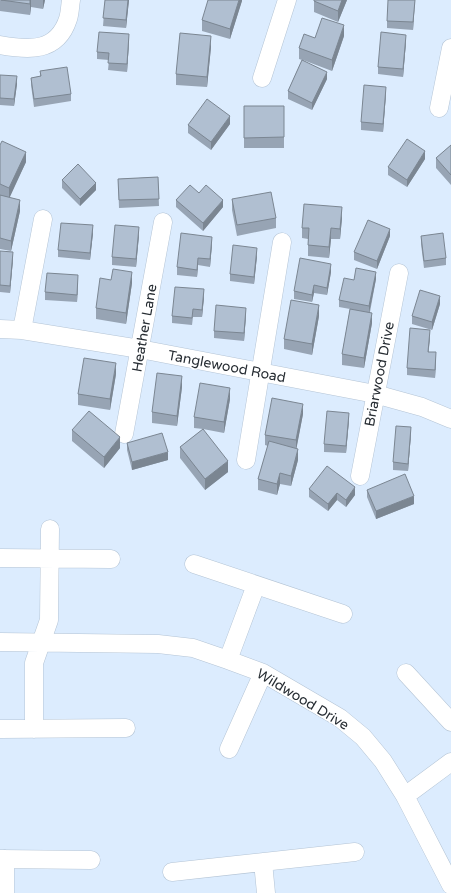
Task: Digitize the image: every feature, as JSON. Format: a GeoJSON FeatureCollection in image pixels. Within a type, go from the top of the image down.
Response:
{"type":"FeatureCollection","features":[{"type":"Feature","properties":{"kind":"street"},"geometry":{"type":"LineString","coordinates":[[0,45],[33,49],[47,44],[59,36],[68,19],[71,0]]}},
{"type":"Feature","properties":{"kind":"street"},"geometry":{"type":"LineString","coordinates":[[262,78],[287,0]]}},
{"type":"Feature","properties":{"kind":"street"},"geometry":{"type":"LineString","coordinates":[[439,108],[451,48]]}},
{"type":"Feature","properties":{"kind":"street"},"geometry":{"type":"LineString","coordinates":[[22,330],[43,219]]}},
{"type":"Feature","properties":{"kind":"street","name":"Heather Lane"},"geometry":{"type":"LineString","coordinates":[[124,434],[163,222]]}},
{"type":"Feature","properties":{"kind":"street"},"geometry":{"type":"LineString","coordinates":[[246,460],[282,242]]}},
{"type":"Feature","properties":{"kind":"street","name":"Briarwood Drive"},"geometry":{"type":"LineString","coordinates":[[360,476],[399,273]]}},
{"type":"Feature","properties":{"kind":"street","name":"Tanglewood Road"},"geometry":{"type":"LineString","coordinates":[[0,329],[22,330],[140,349],[375,394],[422,407],[451,419]]}},
{"type":"Feature","properties":{"kind":"street"},"geometry":{"type":"LineString","coordinates":[[34,729],[34,663],[49,620],[50,529]]}},
{"type":"Feature","properties":{"kind":"street"},"geometry":{"type":"LineString","coordinates":[[0,558],[111,559]]}},
{"type":"Feature","properties":{"kind":"street"},"geometry":{"type":"LineString","coordinates":[[194,564],[343,614]]}},
{"type":"Feature","properties":{"kind":"street"},"geometry":{"type":"LineString","coordinates":[[228,660],[256,585]]}},
{"type":"Feature","properties":{"kind":"street","name":"Wildwood Drive"},"geometry":{"type":"LineString","coordinates":[[0,642],[172,646],[193,648],[263,673],[340,718],[363,737],[383,761],[405,796],[451,885]]}},
{"type":"Feature","properties":{"kind":"street"},"geometry":{"type":"LineString","coordinates":[[229,749],[263,673]]}},
{"type":"Feature","properties":{"kind":"street"},"geometry":{"type":"LineString","coordinates":[[406,673],[451,722]]}},
{"type":"Feature","properties":{"kind":"street"},"geometry":{"type":"LineString","coordinates":[[0,729],[126,728]]}},
{"type":"Feature","properties":{"kind":"street"},"geometry":{"type":"LineString","coordinates":[[405,796],[451,762]]}},
{"type":"Feature","properties":{"kind":"street"},"geometry":{"type":"LineString","coordinates":[[172,872],[355,852]]}},
{"type":"Feature","properties":{"kind":"street"},"geometry":{"type":"LineString","coordinates":[[5,893],[3,859],[91,860]]}},
{"type":"Feature","properties":{"kind":"street"},"geometry":{"type":"LineString","coordinates":[[263,862],[266,893]]}},
{"type":"Feature","properties":{"kind":"building"},"geometry":{"type":"Polygon","coordinates":[[[1,0],[30,0],[30,4],[1,0]]]}},
{"type":"Feature","properties":{"kind":"building"},"geometry":{"type":"Polygon","coordinates":[[[105,0],[128,0],[126,20],[103,18],[105,0]]]}},
{"type":"Feature","properties":{"kind":"building"},"geometry":{"type":"Polygon","coordinates":[[[208,0],[239,0],[230,29],[202,20],[208,0]]]}},
{"type":"Feature","properties":{"kind":"building"},"geometry":{"type":"Polygon","coordinates":[[[314,0],[342,0],[338,11],[314,0]]]}},
{"type":"Feature","properties":{"kind":"building"},"geometry":{"type":"Polygon","coordinates":[[[388,0],[415,0],[413,22],[387,21],[388,0]]]}},
{"type":"Feature","properties":{"kind":"building"},"geometry":{"type":"Polygon","coordinates":[[[322,18],[344,25],[332,60],[299,48],[304,34],[315,38],[322,18]]]}},
{"type":"Feature","properties":{"kind":"building"},"geometry":{"type":"Polygon","coordinates":[[[99,32],[129,34],[127,64],[108,63],[109,53],[97,52],[99,32]]]}},
{"type":"Feature","properties":{"kind":"building"},"geometry":{"type":"Polygon","coordinates":[[[381,32],[406,35],[403,69],[378,67],[381,32]]]}},
{"type":"Feature","properties":{"kind":"building"},"geometry":{"type":"Polygon","coordinates":[[[180,33],[211,36],[207,77],[176,74],[180,33]]]}},
{"type":"Feature","properties":{"kind":"building"},"geometry":{"type":"Polygon","coordinates":[[[302,60],[327,72],[312,103],[288,91],[302,60]]]}},
{"type":"Feature","properties":{"kind":"building"},"geometry":{"type":"Polygon","coordinates":[[[67,67],[71,94],[34,99],[31,78],[41,76],[40,71],[67,67]]]}},
{"type":"Feature","properties":{"kind":"building"},"geometry":{"type":"Polygon","coordinates":[[[0,75],[17,76],[14,99],[0,98],[0,75]]]}},
{"type":"Feature","properties":{"kind":"building"},"geometry":{"type":"Polygon","coordinates":[[[364,85],[386,87],[383,124],[361,122],[364,85]]]}},
{"type":"Feature","properties":{"kind":"building"},"geometry":{"type":"Polygon","coordinates":[[[207,99],[230,116],[211,142],[188,125],[207,99]]]}},
{"type":"Feature","properties":{"kind":"building"},"geometry":{"type":"Polygon","coordinates":[[[244,106],[284,106],[284,137],[244,138],[244,106]]]}},
{"type":"Feature","properties":{"kind":"building"},"geometry":{"type":"Polygon","coordinates":[[[407,139],[425,151],[407,180],[388,167],[407,139]]]}},
{"type":"Feature","properties":{"kind":"building"},"geometry":{"type":"Polygon","coordinates":[[[2,141],[26,152],[9,188],[0,184],[0,145],[2,141]]]}},
{"type":"Feature","properties":{"kind":"building"},"geometry":{"type":"Polygon","coordinates":[[[451,145],[451,175],[436,158],[451,145]]]}},
{"type":"Feature","properties":{"kind":"building"},"geometry":{"type":"Polygon","coordinates":[[[78,164],[96,183],[80,199],[62,180],[78,164]]]}},
{"type":"Feature","properties":{"kind":"building"},"geometry":{"type":"Polygon","coordinates":[[[158,177],[159,199],[119,200],[118,179],[158,177]]]}},
{"type":"Feature","properties":{"kind":"building"},"geometry":{"type":"Polygon","coordinates":[[[190,185],[199,193],[206,185],[223,200],[203,223],[176,200],[190,185]]]}},
{"type":"Feature","properties":{"kind":"building"},"geometry":{"type":"Polygon","coordinates":[[[271,192],[276,218],[237,225],[232,199],[271,192]]]}},
{"type":"Feature","properties":{"kind":"building"},"geometry":{"type":"Polygon","coordinates":[[[0,195],[20,200],[11,241],[0,238],[0,195]]]}},
{"type":"Feature","properties":{"kind":"building"},"geometry":{"type":"Polygon","coordinates":[[[304,204],[342,207],[340,229],[331,228],[329,247],[308,245],[309,228],[302,228],[304,204]]]}},
{"type":"Feature","properties":{"kind":"building"},"geometry":{"type":"Polygon","coordinates":[[[368,220],[390,229],[377,261],[354,252],[368,220]]]}},
{"type":"Feature","properties":{"kind":"building"},"geometry":{"type":"Polygon","coordinates":[[[61,223],[93,225],[90,253],[58,250],[61,223]]]}},
{"type":"Feature","properties":{"kind":"building"},"geometry":{"type":"Polygon","coordinates":[[[115,225],[139,227],[136,259],[112,257],[115,225]]]}},
{"type":"Feature","properties":{"kind":"building"},"geometry":{"type":"Polygon","coordinates":[[[181,233],[212,237],[210,259],[198,258],[197,270],[177,267],[181,233]]]}},
{"type":"Feature","properties":{"kind":"building"},"geometry":{"type":"Polygon","coordinates":[[[443,233],[446,258],[424,261],[421,236],[443,233]]]}},
{"type":"Feature","properties":{"kind":"building"},"geometry":{"type":"Polygon","coordinates":[[[233,245],[257,248],[254,277],[230,274],[233,245]]]}},
{"type":"Feature","properties":{"kind":"building"},"geometry":{"type":"Polygon","coordinates":[[[0,251],[13,252],[10,286],[0,285],[0,251]]]}},
{"type":"Feature","properties":{"kind":"building"},"geometry":{"type":"Polygon","coordinates":[[[300,258],[331,264],[327,288],[314,285],[312,295],[294,291],[300,258]]]}},
{"type":"Feature","properties":{"kind":"building"},"geometry":{"type":"Polygon","coordinates":[[[356,268],[376,272],[369,306],[339,300],[344,278],[354,280],[356,268]]]}},
{"type":"Feature","properties":{"kind":"building"},"geometry":{"type":"Polygon","coordinates":[[[113,269],[132,272],[126,313],[96,308],[100,278],[111,280],[113,269]]]}},
{"type":"Feature","properties":{"kind":"building"},"geometry":{"type":"Polygon","coordinates":[[[47,273],[78,275],[77,295],[45,292],[47,273]]]}},
{"type":"Feature","properties":{"kind":"building"},"geometry":{"type":"Polygon","coordinates":[[[175,287],[204,289],[202,310],[193,309],[192,318],[172,316],[175,287]]]}},
{"type":"Feature","properties":{"kind":"building"},"geometry":{"type":"Polygon","coordinates":[[[420,290],[440,296],[432,322],[412,316],[420,290]]]}},
{"type":"Feature","properties":{"kind":"building"},"geometry":{"type":"Polygon","coordinates":[[[291,300],[319,305],[312,344],[284,339],[291,300]]]}},
{"type":"Feature","properties":{"kind":"building"},"geometry":{"type":"Polygon","coordinates":[[[216,305],[246,308],[244,333],[214,331],[216,305]]]}},
{"type":"Feature","properties":{"kind":"building"},"geometry":{"type":"Polygon","coordinates":[[[350,309],[372,313],[364,358],[342,354],[350,309]]]}},
{"type":"Feature","properties":{"kind":"building"},"geometry":{"type":"Polygon","coordinates":[[[410,328],[430,330],[428,352],[436,352],[435,370],[407,368],[410,328]]]}},
{"type":"Feature","properties":{"kind":"building"},"geometry":{"type":"Polygon","coordinates":[[[84,358],[116,363],[110,399],[78,394],[84,358]]]}},
{"type":"Feature","properties":{"kind":"building"},"geometry":{"type":"Polygon","coordinates":[[[157,373],[182,376],[177,416],[152,412],[157,373]]]}},
{"type":"Feature","properties":{"kind":"building"},"geometry":{"type":"Polygon","coordinates":[[[200,383],[230,388],[224,422],[194,417],[200,383]]]}},
{"type":"Feature","properties":{"kind":"building"},"geometry":{"type":"Polygon","coordinates":[[[272,398],[303,404],[296,440],[265,435],[272,398]]]}},
{"type":"Feature","properties":{"kind":"building"},"geometry":{"type":"Polygon","coordinates":[[[89,411],[120,437],[104,457],[72,430],[89,411]]]}},
{"type":"Feature","properties":{"kind":"building"},"geometry":{"type":"Polygon","coordinates":[[[327,411],[349,413],[346,446],[324,444],[327,411]]]}},
{"type":"Feature","properties":{"kind":"building"},"geometry":{"type":"Polygon","coordinates":[[[396,426],[411,427],[408,464],[393,462],[396,426]]]}},
{"type":"Feature","properties":{"kind":"building"},"geometry":{"type":"Polygon","coordinates":[[[203,429],[228,461],[205,479],[180,447],[203,429]]]}},
{"type":"Feature","properties":{"kind":"building"},"geometry":{"type":"Polygon","coordinates":[[[162,433],[168,452],[132,462],[127,443],[162,433]]]}},
{"type":"Feature","properties":{"kind":"building"},"geometry":{"type":"Polygon","coordinates":[[[269,441],[298,449],[291,476],[280,473],[277,484],[258,479],[269,441]]]}},
{"type":"Feature","properties":{"kind":"building"},"geometry":{"type":"Polygon","coordinates":[[[327,466],[355,487],[346,500],[337,493],[328,504],[309,489],[327,466]]]}},
{"type":"Feature","properties":{"kind":"building"},"geometry":{"type":"Polygon","coordinates":[[[405,474],[414,496],[376,511],[367,490],[405,474]]]}}]}
